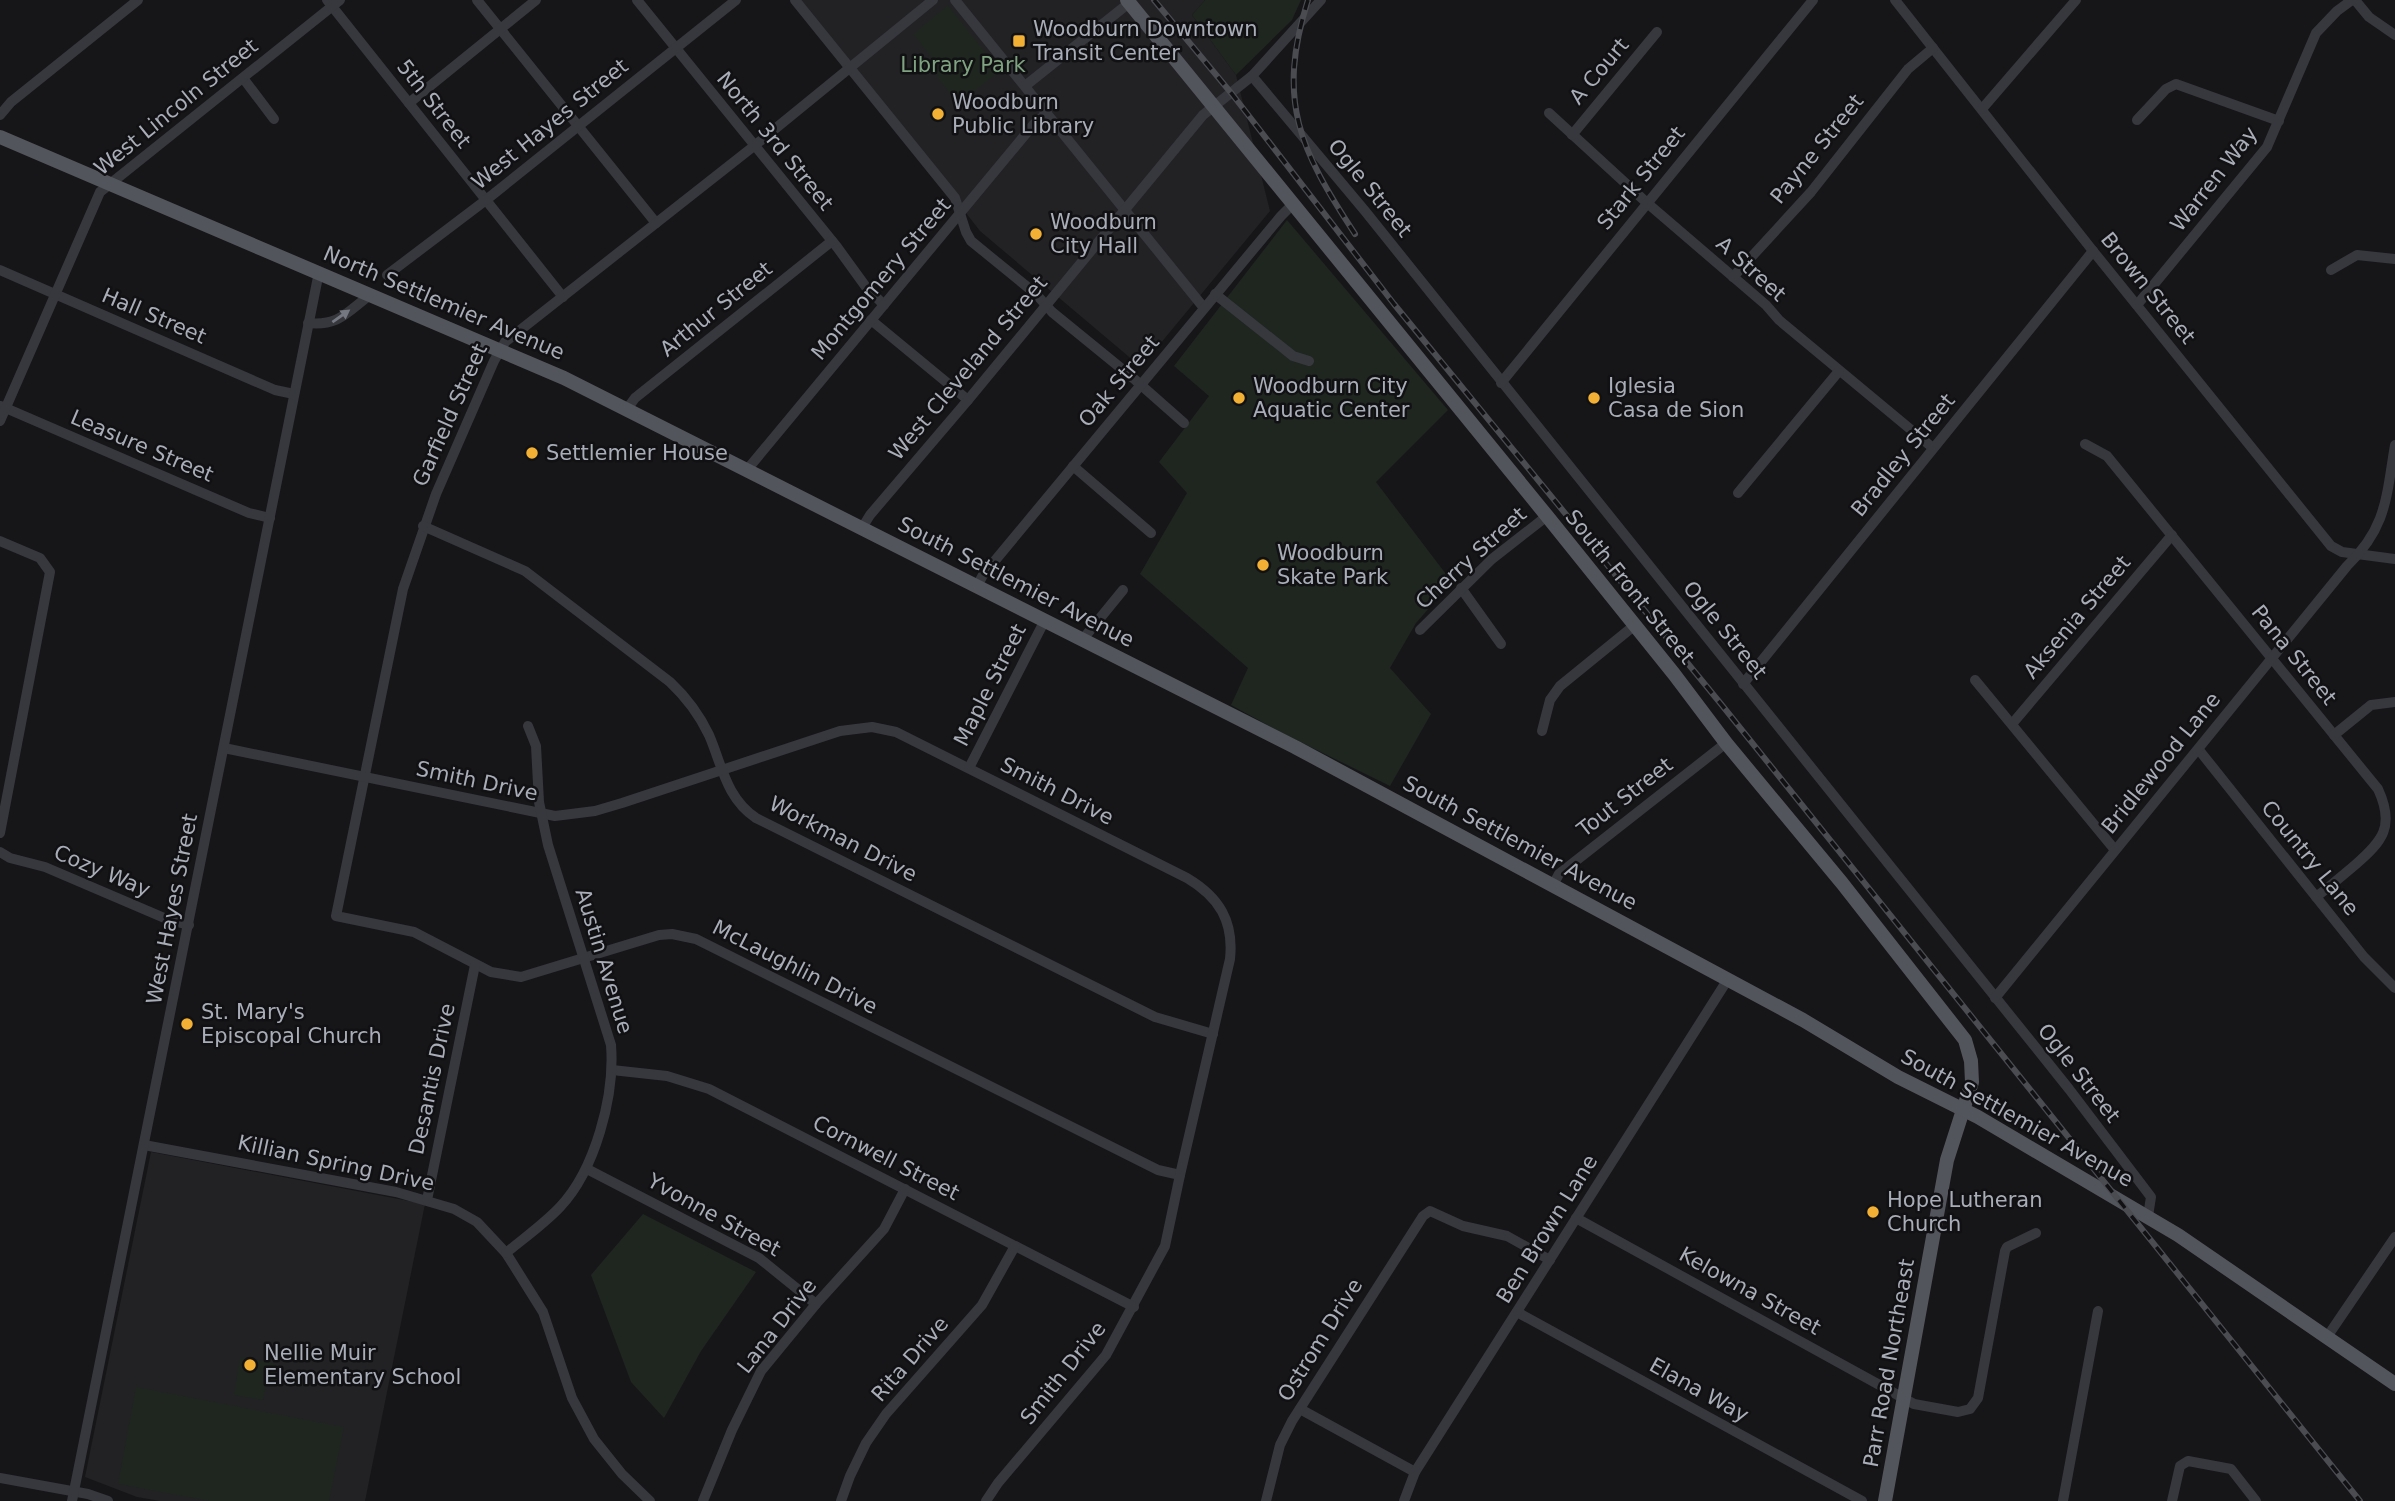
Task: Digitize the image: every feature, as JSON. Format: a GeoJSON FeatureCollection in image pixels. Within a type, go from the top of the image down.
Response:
{"type":"FeatureCollection","features":[{"type":"Feature","properties":{"kind":"main road","name":"South Front Street"},"geometry":{"type":"LineString","coordinates":[[1128,1],[1547,516],[1726,743],[1959,1030],[1969,1051],[1972,1072],[1972,1082],[1963,1110]]}},
{"type":"Feature","properties":{"kind":"main road","name":"North Settlemier Avenue"},"geometry":{"type":"LineString","coordinates":[[0,137],[564,378],[862,527]]}},
{"type":"Feature","properties":{"kind":"main road","name":"South Settlemier Avenue"},"geometry":{"type":"LineString","coordinates":[[862,527],[1295,747],[1844,1043],[1898,1077],[1963,1110],[2148,1216],[2395,1384]]}},
{"type":"Feature","properties":{"kind":"main road","name":"Parr Road Northeast"},"geometry":{"type":"LineString","coordinates":[[1885,1501],[1947,1160],[1963,1110]]}},
{"type":"Feature","properties":{"kind":"street"},"geometry":{"type":"LineString","coordinates":[[0,115],[11,102],[138,0]]}},
{"type":"Feature","properties":{"kind":"street"},"geometry":{"type":"LineString","coordinates":[[477,0],[656,223]]}},
{"type":"Feature","properties":{"kind":"street"},"geometry":{"type":"LineString","coordinates":[[409,103],[536,0]]}},
{"type":"Feature","properties":{"kind":"street","name":"North 3rd Street"},"geometry":{"type":"LineString","coordinates":[[637,0],[832,241],[866,287],[884,305]]}},
{"type":"Feature","properties":{"kind":"street","name":"West Hayes Street"},"geometry":{"type":"LineString","coordinates":[[387,275],[486,200],[736,0]]}},
{"type":"Feature","properties":{"kind":"street"},"geometry":{"type":"LineString","coordinates":[[795,0],[955,198],[965,232],[971,240],[1184,423]]}},
{"type":"Feature","properties":{"kind":"street","name":"Garfield Street"},"geometry":{"type":"LineString","coordinates":[[336,916],[398,608],[423,526],[499,350],[509,337],[754,146],[933,0]]}},
{"type":"Feature","properties":{"kind":"street"},"geometry":{"type":"LineString","coordinates":[[955,0],[1204,307]]}},
{"type":"Feature","properties":{"kind":"street","name":"West Cleveland Street"},"geometry":{"type":"LineString","coordinates":[[862,527],[870,514],[968,400],[1203,115],[1252,76],[1321,0]]}},
{"type":"Feature","properties":{"kind":"street","name":"Stark Street"},"geometry":{"type":"LineString","coordinates":[[1501,383],[1813,0]]}},
{"type":"Feature","properties":{"kind":"street","name":"Brown Street"},"geometry":{"type":"LineString","coordinates":[[1895,0],[2331,546],[2342,552],[2395,559]]}},
{"type":"Feature","properties":{"kind":"street"},"geometry":{"type":"LineString","coordinates":[[1982,109],[2076,0]]}},
{"type":"Feature","properties":{"kind":"street"},"geometry":{"type":"LineString","coordinates":[[2353,0],[2369,17],[2395,35]]}},
{"type":"Feature","properties":{"kind":"street","name":"Warren Way"},"geometry":{"type":"LineString","coordinates":[[2137,305],[2267,147],[2316,33],[2337,10],[2353,0]]}},
{"type":"Feature","properties":{"kind":"street"},"geometry":{"type":"LineString","coordinates":[[1025,86],[1128,1]]}},
{"type":"Feature","properties":{"kind":"street","name":"West Lincoln Street"},"geometry":{"type":"LineString","coordinates":[[0,421],[3,407],[98,195],[333,2]]}},
{"type":"Feature","properties":{"kind":"street","name":"5th Street"},"geometry":{"type":"LineString","coordinates":[[333,2],[409,103],[563,297]]}},
{"type":"Feature","properties":{"kind":"street","name":"A Court"},"geometry":{"type":"LineString","coordinates":[[1572,135],[1657,32]]}},
{"type":"Feature","properties":{"kind":"street","name":"Payne Street"},"geometry":{"type":"LineString","coordinates":[[1733,277],[1811,191],[1908,69],[1933,48]]}},
{"type":"Feature","properties":{"kind":"street","name":"Ogle Street"},"geometry":{"type":"LineString","coordinates":[[1252,76],[1349,192],[2069,1089],[2151,1197],[2148,1216]]}},
{"type":"Feature","properties":{"kind":"street"},"geometry":{"type":"LineString","coordinates":[[243,78],[274,119]]}},
{"type":"Feature","properties":{"kind":"street"},"geometry":{"type":"LineString","coordinates":[[2137,120],[2166,89],[2176,84],[2279,121]]}},
{"type":"Feature","properties":{"kind":"street","name":"Montgomery Street"},"geometry":{"type":"LineString","coordinates":[[746,471],[1034,124],[1047,113]]}},
{"type":"Feature","properties":{"kind":"street","name":"A Street"},"geometry":{"type":"LineString","coordinates":[[1549,113],[1646,202],[1766,305],[1779,320],[1933,449]]}},
{"type":"Feature","properties":{"kind":"street","name":"Oak Street"},"geometry":{"type":"LineString","coordinates":[[977,586],[983,575],[1204,307],[1294,203]]}},
{"type":"Feature","properties":{"kind":"street","name":"Arthur Street"},"geometry":{"type":"LineString","coordinates":[[627,409],[635,398],[832,241]]}},
{"type":"Feature","properties":{"kind":"street","name":"Bradley Street"},"geometry":{"type":"LineString","coordinates":[[1743,684],[2093,251]]}},
{"type":"Feature","properties":{"kind":"street"},"geometry":{"type":"LineString","coordinates":[[2331,270],[2357,255],[2395,259]]}},
{"type":"Feature","properties":{"kind":"street","name":"Hall Street"},"geometry":{"type":"LineString","coordinates":[[0,271],[275,390],[294,394]]}},
{"type":"Feature","properties":{"kind":"street","name":"West Hayes Street"},"geometry":{"type":"LineString","coordinates":[[73,1496],[319,272]]}},
{"type":"Feature","properties":{"kind":"street"},"geometry":{"type":"LineString","coordinates":[[1215,294],[1293,356],[1309,361]]}},
{"type":"Feature","properties":{"kind":"street"},"geometry":{"type":"LineString","coordinates":[[308,323],[332,323],[370,295]]}},
{"type":"Feature","properties":{"kind":"street"},"geometry":{"type":"LineString","coordinates":[[871,320],[968,400]]}},
{"type":"Feature","properties":{"kind":"street"},"geometry":{"type":"LineString","coordinates":[[1738,493],[1839,371]]}},
{"type":"Feature","properties":{"kind":"street","name":"Leasure Street"},"geometry":{"type":"LineString","coordinates":[[3,407],[249,513],[270,518]]}},
{"type":"Feature","properties":{"kind":"street","name":"Pana Street"},"geometry":{"type":"LineString","coordinates":[[2085,444],[2107,456],[2378,789],[2386,807],[2384,835],[2375,848],[2316,897]]}},
{"type":"Feature","properties":{"kind":"street","name":"Bridlewood Lane"},"geometry":{"type":"LineString","coordinates":[[1995,998],[2359,554],[2381,520],[2395,445]]}},
{"type":"Feature","properties":{"kind":"street"},"geometry":{"type":"LineString","coordinates":[[1073,466],[1151,533]]}},
{"type":"Feature","properties":{"kind":"street","name":"Cherry Street"},"geometry":{"type":"LineString","coordinates":[[1420,630],[1492,559],[1547,516]]}},
{"type":"Feature","properties":{"kind":"street","name":"Workman Drive"},"geometry":{"type":"LineString","coordinates":[[423,526],[525,571],[670,682],[688,700],[703,723],[733,796],[756,818],[1143,1012],[1183,1027],[1213,1034]]}},
{"type":"Feature","properties":{"kind":"street","name":"Aksenia Street"},"geometry":{"type":"LineString","coordinates":[[2012,724],[2172,535]]}},
{"type":"Feature","properties":{"kind":"street"},"geometry":{"type":"LineString","coordinates":[[0,541],[40,558],[47,566],[50,579],[0,833]]}},
{"type":"Feature","properties":{"kind":"street"},"geometry":{"type":"LineString","coordinates":[[1461,588],[1501,644]]}},
{"type":"Feature","properties":{"kind":"street"},"geometry":{"type":"LineString","coordinates":[[1083,639],[1123,590]]}},
{"type":"Feature","properties":{"kind":"street","name":"Maple Street"},"geometry":{"type":"LineString","coordinates":[[970,768],[1045,620]]}},
{"type":"Feature","properties":{"kind":"street"},"geometry":{"type":"LineString","coordinates":[[1542,731],[1550,700],[1560,686],[1635,625]]}},
{"type":"Feature","properties":{"kind":"street"},"geometry":{"type":"LineString","coordinates":[[1975,680],[2115,850]]}},
{"type":"Feature","properties":{"kind":"street"},"geometry":{"type":"LineString","coordinates":[[2334,735],[2371,705],[2395,702]]}},
{"type":"Feature","properties":{"kind":"street","name":"Austin Avenue"},"geometry":{"type":"LineString","coordinates":[[506,1253],[561,1207],[587,1169],[604,1117],[612,1070],[611,1045],[548,845],[541,814],[536,746],[528,726]]}},
{"type":"Feature","properties":{"kind":"street","name":"Smith Drive"},"geometry":{"type":"LineString","coordinates":[[224,748],[541,814],[564,816],[602,809],[840,731],[872,727],[896,732],[970,768],[1187,878],[1214,898],[1226,917],[1231,948],[1165,1247],[1106,1355],[998,1483],[986,1501]]}},
{"type":"Feature","properties":{"kind":"street","name":"Tout Street"},"geometry":{"type":"LineString","coordinates":[[1553,885],[1559,873],[1726,743]]}},
{"type":"Feature","properties":{"kind":"street","name":"Country Lane"},"geometry":{"type":"LineString","coordinates":[[2199,750],[2364,957],[2395,988]]}},
{"type":"Feature","properties":{"kind":"street","name":"Cozy Way"},"geometry":{"type":"LineString","coordinates":[[0,852],[10,858],[45,867],[169,920],[188,925]]}},
{"type":"Feature","properties":{"kind":"street","name":"McLaughlin Drive"},"geometry":{"type":"LineString","coordinates":[[336,916],[421,935],[491,972],[520,977],[659,935],[672,934],[696,939],[1158,1170],[1180,1175]]}},
{"type":"Feature","properties":{"kind":"street","name":"Desantis Drive"},"geometry":{"type":"LineString","coordinates":[[427,1200],[475,965]]}},
{"type":"Feature","properties":{"kind":"street","name":"Ben Brown Lane"},"geometry":{"type":"LineString","coordinates":[[1404,1501],[1415,1472],[1728,979]]}},
{"type":"Feature","properties":{"kind":"street","name":"Cornwell Street"},"geometry":{"type":"LineString","coordinates":[[612,1070],[667,1076],[709,1089],[1134,1307]]}},
{"type":"Feature","properties":{"kind":"street","name":"Killian Spring Drive"},"geometry":{"type":"LineString","coordinates":[[144,1145],[427,1200],[454,1209],[477,1222],[506,1253],[543,1312],[572,1398],[594,1439],[622,1474],[650,1501]]}},
{"type":"Feature","properties":{"kind":"street","name":"Yvonne Street"},"geometry":{"type":"LineString","coordinates":[[587,1169],[759,1258],[816,1304]]}},
{"type":"Feature","properties":{"kind":"street","name":"Lana Drive"},"geometry":{"type":"LineString","coordinates":[[703,1501],[732,1430],[761,1371],[884,1228],[905,1189]]}},
{"type":"Feature","properties":{"kind":"street","name":"Ostrom Drive"},"geometry":{"type":"LineString","coordinates":[[1266,1501],[1280,1445],[1417,1222],[1430,1211],[1462,1226],[1507,1236],[1550,1260]]}},
{"type":"Feature","properties":{"kind":"street","name":"Kelowna Street"},"geometry":{"type":"LineString","coordinates":[[1576,1218],[1916,1405],[1958,1412],[1965,1412],[1978,1398],[2004,1251],[2036,1233]]}},
{"type":"Feature","properties":{"kind":"street"},"geometry":{"type":"LineString","coordinates":[[2327,1337],[2395,1237]]}},
{"type":"Feature","properties":{"kind":"street","name":"Rita Drive"},"geometry":{"type":"LineString","coordinates":[[841,1501],[866,1443],[887,1414],[982,1305],[1015,1246]]}},
{"type":"Feature","properties":{"kind":"street"},"geometry":{"type":"LineString","coordinates":[[2063,1501],[2098,1311]]}},
{"type":"Feature","properties":{"kind":"street","name":"Elana Way"},"geometry":{"type":"LineString","coordinates":[[1517,1312],[1863,1501]]}},
{"type":"Feature","properties":{"kind":"street"},"geometry":{"type":"LineString","coordinates":[[1300,1409],[1415,1472]]}},
{"type":"Feature","properties":{"kind":"street"},"geometry":{"type":"LineString","coordinates":[[2172,1501],[2180,1466],[2188,1461],[2231,1469],[2256,1501]]}},
{"type":"Feature","properties":{"kind":"street"},"geometry":{"type":"LineString","coordinates":[[0,1478],[73,1496],[108,1501]]}},
{"type":"Feature","properties":{"kind":"shaded area"},"geometry":{"type":"Polygon","coordinates":[[[800,0],[1205,0],[1192,15],[1236,75],[1270,211],[1141,367],[980,231],[800,0]]]}},
{"type":"Feature","properties":{"kind":"shaded area","name":"Nellie Muir Elementary School"},"geometry":{"type":"Polygon","coordinates":[[[151,1152],[425,1204],[365,1501],[160,1501],[137,1497],[85,1477],[151,1152]]]}},
{"type":"Feature","properties":{"kind":"green space"},"geometry":{"type":"Polygon","coordinates":[[[1205,0],[1301,0],[1292,20],[1236,75],[1192,15],[1205,0]]]}},
{"type":"Feature","properties":{"kind":"green space","name":"Library Park"},"geometry":{"type":"Polygon","coordinates":[[[948,5],[1000,71],[958,104],[937,77],[938,66],[913,34],[948,5]]]}},
{"type":"Feature","properties":{"kind":"green space"},"geometry":{"type":"Polygon","coordinates":[[[1287,220],[1448,410],[1376,482],[1452,582],[1416,623],[1390,668],[1431,714],[1390,786],[1231,705],[1248,668],[1140,574],[1187,493],[1159,462],[1209,396],[1174,366],[1287,220]]]}},
{"type":"Feature","properties":{"kind":"green space"},"geometry":{"type":"Polygon","coordinates":[[[643,1214],[756,1272],[701,1351],[664,1418],[631,1382],[591,1275],[643,1214]]]}},
{"type":"Feature","properties":{"kind":"green space"},"geometry":{"type":"Polygon","coordinates":[[[240,1357],[270,1362],[282,1369],[280,1379],[266,1384],[263,1400],[234,1395],[240,1357]]]}},
{"type":"Feature","properties":{"kind":"green space"},"geometry":{"type":"Polygon","coordinates":[[[136,1387],[344,1427],[329,1501],[209,1501],[118,1484],[136,1387]]]}},
{"type":"Feature","properties":{"kind":"railway"},"geometry":{"type":"LineString","coordinates":[[1154,0],[1232,94],[1394,304],[1721,704],[2360,1501]]}},
{"type":"Feature","properties":{"kind":"railway"},"geometry":{"type":"LineString","coordinates":[[1308,0],[1294,67],[1294,96],[1299,123],[1320,176],[1355,234]]}},
{"type":"Feature","properties":{"kind":"place","name":"Woodburn Downtown Transit Center"},"geometry":{"type":"Point","coordinates":[1019,41]}},
{"type":"Feature","properties":{"kind":"place","name":"Woodburn Public Library"},"geometry":{"type":"Point","coordinates":[938,114]}},
{"type":"Feature","properties":{"kind":"place","name":"Woodburn City Hall"},"geometry":{"type":"Point","coordinates":[1036,234]}},
{"type":"Feature","properties":{"kind":"place","name":"Woodburn City Aquatic Center"},"geometry":{"type":"Point","coordinates":[1239,398]}},
{"type":"Feature","properties":{"kind":"place","name":"Iglesia Casa de Sion"},"geometry":{"type":"Point","coordinates":[1594,398]}},
{"type":"Feature","properties":{"kind":"place","name":"Settlemier House"},"geometry":{"type":"Point","coordinates":[532,453]}},
{"type":"Feature","properties":{"kind":"place","name":"Woodburn Skate Park"},"geometry":{"type":"Point","coordinates":[1263,565]}},
{"type":"Feature","properties":{"kind":"place","name":"St. Mary's Episcopal Church"},"geometry":{"type":"Point","coordinates":[187,1024]}},
{"type":"Feature","properties":{"kind":"place","name":"Hope Lutheran Church"},"geometry":{"type":"Point","coordinates":[1873,1212]}},
{"type":"Feature","properties":{"kind":"place","name":"Nellie Muir Elementary School"},"geometry":{"type":"Point","coordinates":[250,1365]}}]}
